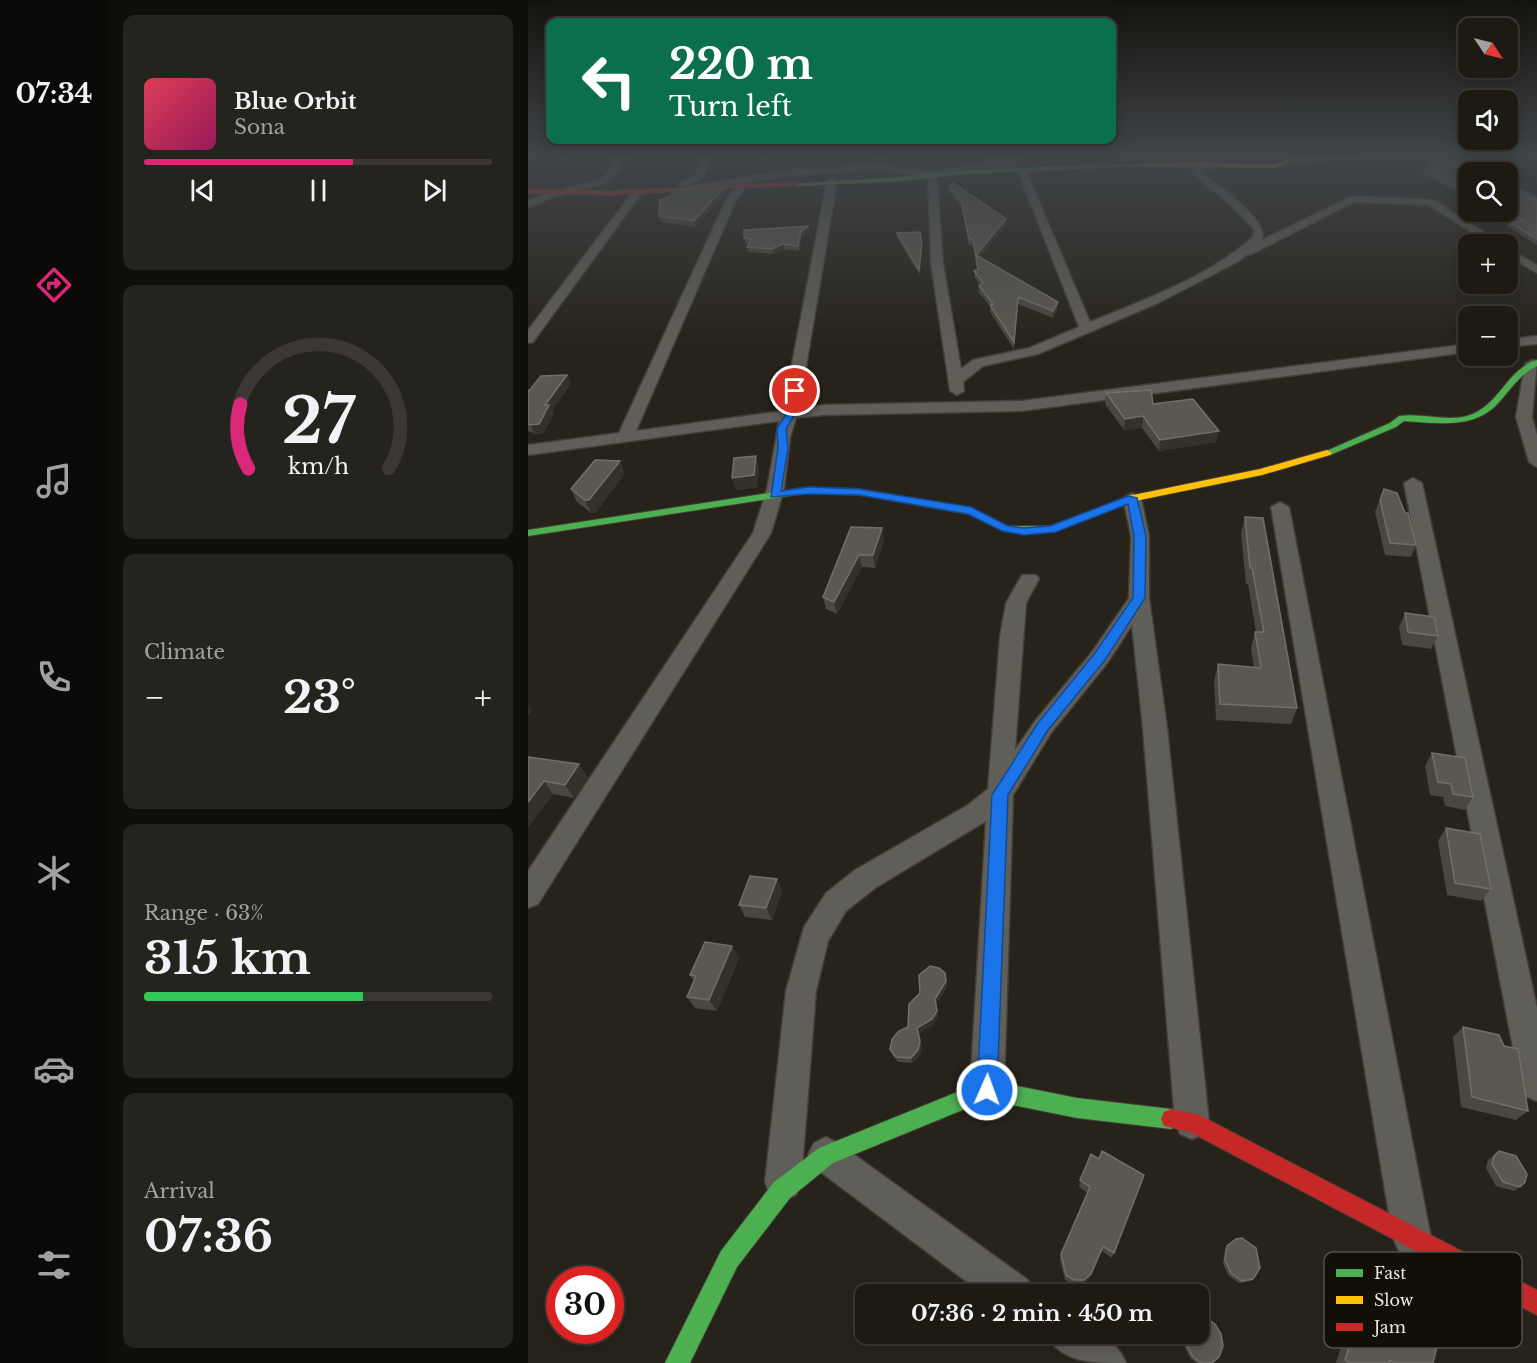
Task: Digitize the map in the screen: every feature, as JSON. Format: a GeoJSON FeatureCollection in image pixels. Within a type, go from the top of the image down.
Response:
{"type":"FeatureCollection","features":[{"type":"Feature","properties":{"kind":"street"},"geometry":{"type":"LineString","coordinates":[[528,339],[618,218]]}},
{"type":"Feature","properties":{"kind":"street"},"geometry":{"type":"LineString","coordinates":[[625,437],[723,218]]}},
{"type":"Feature","properties":{"kind":"street"},"geometry":{"type":"LineString","coordinates":[[528,895],[762,533],[775,495],[783,448],[781,429],[790,414],[825,218]]}},
{"type":"Feature","properties":{"kind":"street"},"geometry":{"type":"LineString","coordinates":[[934,218],[937,263],[957,379],[958,409]]}},
{"type":"Feature","properties":{"kind":"street"},"geometry":{"type":"LineString","coordinates":[[1041,218],[1086,328]]}},
{"type":"Feature","properties":{"kind":"street"},"geometry":{"type":"LineString","coordinates":[[1235,259],[1258,238],[1259,230],[1248,218]]}},
{"type":"Feature","properties":{"kind":"street"},"geometry":{"type":"LineString","coordinates":[[957,379],[978,363],[1033,351],[1154,300],[1316,218]]}},
{"type":"Feature","properties":{"kind":"street"},"geometry":{"type":"LineString","coordinates":[[1456,218],[1481,234]]}},
{"type":"Feature","properties":{"kind":"street"},"geometry":{"type":"LineString","coordinates":[[1518,258],[1537,270]]}},
{"type":"Feature","properties":{"kind":"street"},"geometry":{"type":"LineString","coordinates":[[1518,342],[1537,340]]}},
{"type":"Feature","properties":{"kind":"street"},"geometry":{"type":"LineString","coordinates":[[528,450],[823,410],[1022,406],[1458,349]]}},
{"type":"Feature","properties":{"kind":"street"},"geometry":{"type":"LineString","coordinates":[[1534,364],[1524,417],[1537,462]]}},
{"type":"Feature","properties":{"kind":"street"},"geometry":{"type":"LineString","coordinates":[[528,533],[808,490],[859,492],[971,511],[1006,529],[1024,531],[1052,529],[1132,498],[1262,472],[1339,449],[1393,425],[1402,418],[1436,420],[1473,417],[1488,408],[1517,372],[1534,364]]}},
{"type":"Feature","properties":{"kind":"street"},"geometry":{"type":"LineString","coordinates":[[1413,483],[1537,1084]]}},
{"type":"Feature","properties":{"kind":"street"},"geometry":{"type":"LineString","coordinates":[[1132,498],[1140,536],[1139,598],[1155,728],[1192,1122]]}},
{"type":"Feature","properties":{"kind":"street"},"geometry":{"type":"LineString","coordinates":[[1280,507],[1412,1239]]}},
{"type":"Feature","properties":{"kind":"street"},"geometry":{"type":"LineString","coordinates":[[987,1090],[1000,795],[1011,637],[1016,603],[1029,579]]}},
{"type":"Feature","properties":{"kind":"street"},"geometry":{"type":"LineString","coordinates":[[782,1190],[801,991],[814,936],[836,902],[865,879],[977,813],[1000,795],[1043,727],[1100,657],[1139,598]]}},
{"type":"Feature","properties":{"kind":"street"},"geometry":{"type":"LineString","coordinates":[[677,1363],[729,1259],[782,1190],[826,1155],[865,1137],[987,1090],[1077,1108],[1192,1122],[1437,1252]]}},
{"type":"Feature","properties":{"kind":"street"},"geometry":{"type":"LineString","coordinates":[[826,1155],[1000,1284]]}},
{"type":"Feature","properties":{"kind":"street"},"geometry":{"type":"LineString","coordinates":[[1522,1295],[1537,1303]]}},
{"type":"Feature","properties":{"kind":"street"},"geometry":{"type":"LineString","coordinates":[[1080,1344],[1106,1363]]}},
{"type":"Feature","properties":{"kind":"building"},"geometry":{"type":"Polygon","coordinates":[[[670,218],[697,218],[694,221],[670,218]]]}},
{"type":"Feature","properties":{"kind":"building"},"geometry":{"type":"Polygon","coordinates":[[[964,218],[1006,219],[976,255],[1058,302],[1053,311],[1018,297],[1014,342],[990,305],[993,304],[979,286],[983,283],[974,271],[978,269],[973,239],[969,239],[964,218]]]}},
{"type":"Feature","properties":{"kind":"building"},"geometry":{"type":"Polygon","coordinates":[[[1518,218],[1537,218],[1537,239],[1509,222],[1524,221],[1518,218]]]}},
{"type":"Feature","properties":{"kind":"building"},"geometry":{"type":"Polygon","coordinates":[[[809,226],[801,231],[798,246],[783,244],[772,249],[747,247],[751,239],[744,238],[744,230],[809,226]]]}},
{"type":"Feature","properties":{"kind":"building"},"geometry":{"type":"Polygon","coordinates":[[[920,232],[922,243],[919,270],[897,233],[920,232]]]}},
{"type":"Feature","properties":{"kind":"building"},"geometry":{"type":"Polygon","coordinates":[[[567,375],[545,405],[549,405],[539,424],[528,424],[528,390],[541,376],[567,375]]]}},
{"type":"Feature","properties":{"kind":"building"},"geometry":{"type":"Polygon","coordinates":[[[1151,390],[1153,404],[1193,399],[1219,431],[1160,440],[1143,416],[1125,419],[1106,393],[1151,390]]]}},
{"type":"Feature","properties":{"kind":"building"},"geometry":{"type":"Polygon","coordinates":[[[756,456],[754,475],[732,478],[734,458],[756,456]]]}},
{"type":"Feature","properties":{"kind":"building"},"geometry":{"type":"Polygon","coordinates":[[[595,460],[620,461],[589,500],[585,500],[571,489],[595,460]]]}},
{"type":"Feature","properties":{"kind":"building"},"geometry":{"type":"Polygon","coordinates":[[[1384,489],[1397,493],[1405,513],[1408,513],[1416,545],[1390,543],[1380,500],[1384,489]]]}},
{"type":"Feature","properties":{"kind":"building"},"geometry":{"type":"Polygon","coordinates":[[[1245,517],[1263,518],[1297,708],[1220,704],[1218,664],[1261,668],[1255,632],[1264,632],[1252,568],[1250,568],[1245,517]]]}},
{"type":"Feature","properties":{"kind":"building"},"geometry":{"type":"Polygon","coordinates":[[[851,527],[882,528],[873,555],[859,555],[834,602],[823,597],[851,527]]]}},
{"type":"Feature","properties":{"kind":"building"},"geometry":{"type":"Polygon","coordinates":[[[1405,613],[1434,617],[1438,636],[1408,632],[1405,613]]]}},
{"type":"Feature","properties":{"kind":"building"},"geometry":{"type":"Polygon","coordinates":[[[1432,753],[1465,758],[1473,797],[1453,794],[1451,784],[1438,782],[1432,753]]]}},
{"type":"Feature","properties":{"kind":"building"},"geometry":{"type":"Polygon","coordinates":[[[528,757],[579,764],[565,785],[544,781],[528,802],[528,757]]]}},
{"type":"Feature","properties":{"kind":"building"},"geometry":{"type":"Polygon","coordinates":[[[1446,828],[1480,834],[1491,889],[1455,883],[1446,828]]]}},
{"type":"Feature","properties":{"kind":"building"},"geometry":{"type":"Polygon","coordinates":[[[750,876],[777,879],[766,908],[739,905],[750,876]]]}},
{"type":"Feature","properties":{"kind":"building"},"geometry":{"type":"Polygon","coordinates":[[[705,942],[732,946],[709,1000],[687,997],[696,976],[690,975],[705,942]]]}},
{"type":"Feature","properties":{"kind":"building"},"geometry":{"type":"Polygon","coordinates":[[[930,966],[939,968],[945,973],[946,981],[935,999],[937,1011],[932,1019],[917,1028],[920,1041],[918,1050],[911,1058],[896,1057],[890,1049],[892,1039],[899,1031],[908,1027],[909,1004],[920,993],[919,975],[930,966]]]}},
{"type":"Feature","properties":{"kind":"building"},"geometry":{"type":"Polygon","coordinates":[[[1463,1027],[1499,1035],[1504,1046],[1518,1049],[1528,1111],[1472,1097],[1463,1027]]]}},
{"type":"Feature","properties":{"kind":"building"},"geometry":{"type":"Polygon","coordinates":[[[1102,1151],[1144,1175],[1114,1253],[1103,1246],[1091,1274],[1084,1280],[1074,1280],[1066,1275],[1061,1254],[1090,1187],[1080,1180],[1091,1154],[1099,1159],[1102,1151]]]}},
{"type":"Feature","properties":{"kind":"building"},"geometry":{"type":"Polygon","coordinates":[[[1499,1151],[1516,1156],[1527,1174],[1525,1182],[1520,1187],[1503,1182],[1492,1164],[1494,1156],[1499,1151]]]}},
{"type":"Feature","properties":{"kind":"building"},"geometry":{"type":"Polygon","coordinates":[[[1242,1238],[1256,1248],[1260,1268],[1253,1279],[1242,1281],[1231,1273],[1225,1260],[1227,1246],[1236,1239],[1242,1238]]]}},
{"type":"Feature","properties":{"kind":"building"},"geometry":{"type":"Polygon","coordinates":[[[1209,1320],[1215,1324],[1221,1334],[1223,1346],[1219,1357],[1212,1363],[1201,1363],[1193,1357],[1187,1344],[1209,1344],[1209,1320]]]}},
{"type":"Feature","properties":{"kind":"building"},"geometry":{"type":"Polygon","coordinates":[[[1349,1348],[1437,1348],[1433,1363],[1394,1363],[1390,1360],[1389,1363],[1349,1363],[1345,1360],[1349,1348]]]}},
{"type":"Feature","properties":{"kind":"traffic: fast"},"geometry":{"type":"LineString","coordinates":[[1327,453],[1393,425],[1402,418],[1453,421],[1473,417],[1490,407],[1513,379],[1537,363]]}},
{"type":"Feature","properties":{"kind":"traffic: fast"},"geometry":{"type":"LineString","coordinates":[[528,533],[808,490],[859,492],[971,511],[1006,529],[1052,529],[1075,520]]}},
{"type":"Feature","properties":{"kind":"traffic: fast"},"geometry":{"type":"LineString","coordinates":[[677,1363],[729,1259],[782,1190],[826,1155],[987,1090],[1077,1108],[1171,1119]]}},
{"type":"Feature","properties":{"kind":"traffic: slow"},"geometry":{"type":"LineString","coordinates":[[1075,520],[1132,498],[1262,472],[1327,453]]}},
{"type":"Feature","properties":{"kind":"traffic: jam"},"geometry":{"type":"LineString","coordinates":[[1171,1119],[1192,1122],[1440,1252]]}},
{"type":"Feature","properties":{"kind":"traffic: jam"},"geometry":{"type":"LineString","coordinates":[[1522,1295],[1537,1303]]}},
{"type":"Feature","properties":{"kind":"route"},"geometry":{"type":"LineString","coordinates":[[795,391],[790,414],[781,429],[783,448],[775,495],[808,490],[859,492],[971,511],[1006,529],[1024,531],[1052,529],[1132,498],[1140,536],[1139,598],[1100,657],[1043,727],[1000,795],[987,1090]]}}]}
